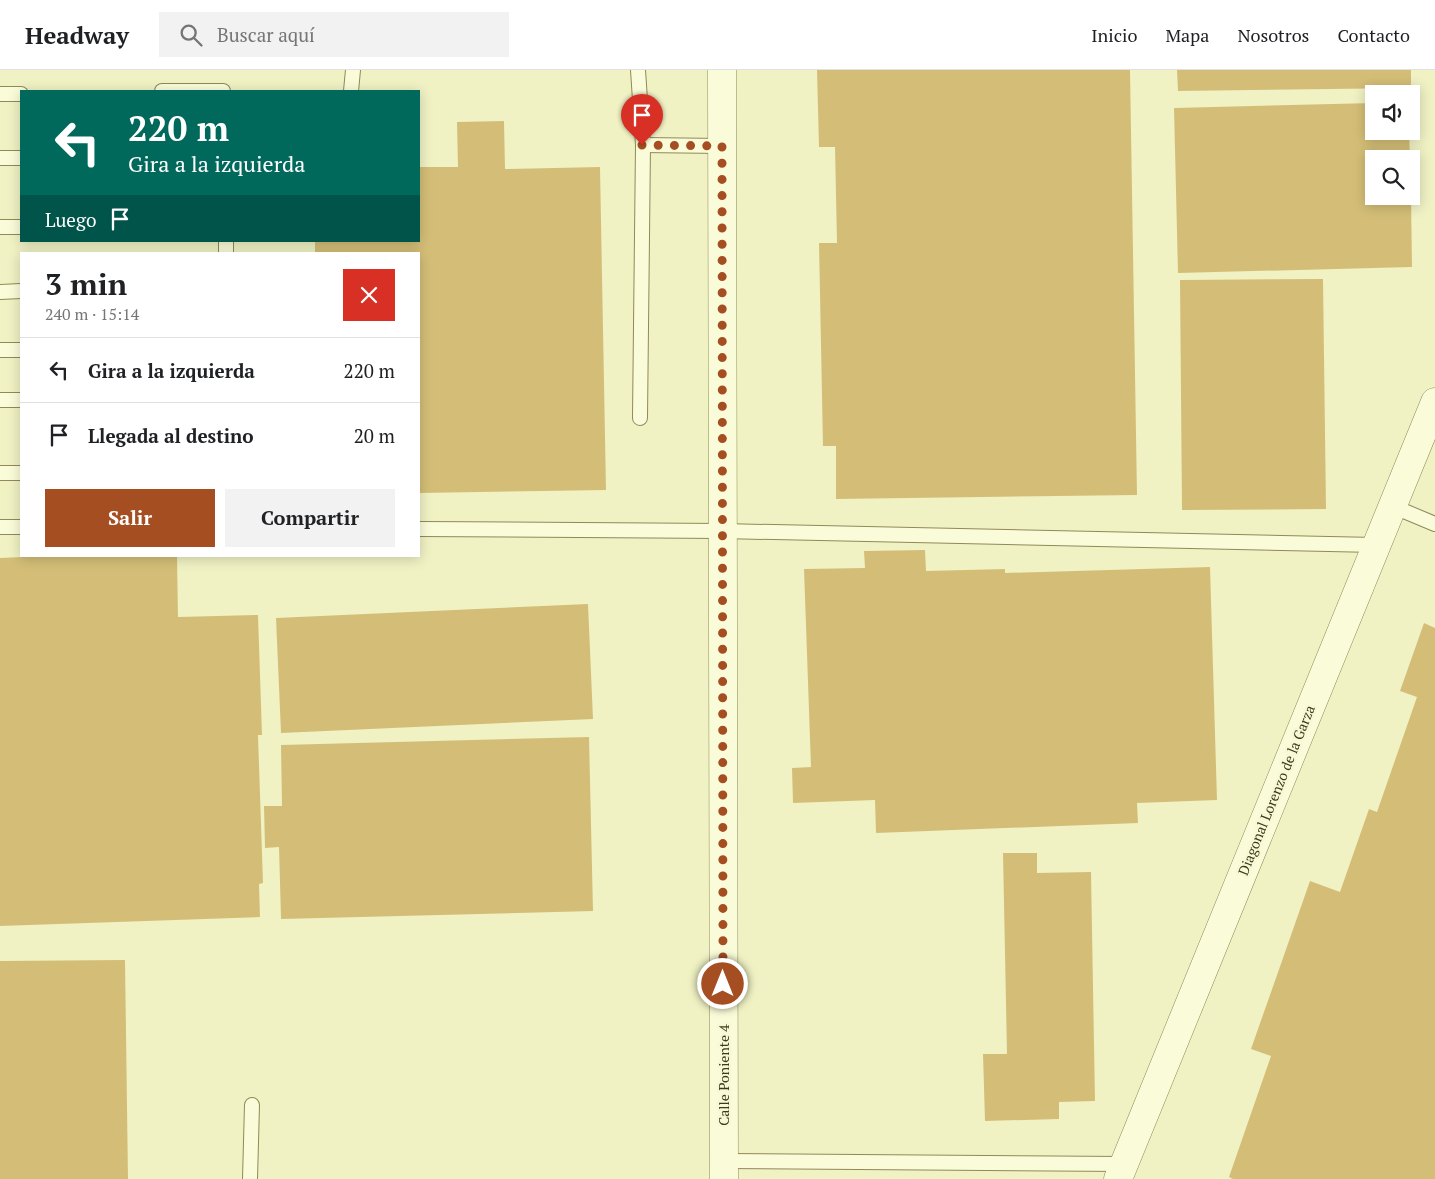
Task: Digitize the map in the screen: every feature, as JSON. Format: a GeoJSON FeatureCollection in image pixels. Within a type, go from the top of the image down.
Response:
{"type":"FeatureCollection","features":[{"type":"Feature","properties":{"kind":"street","name":"Calle Poniente 4"},"geometry":{"type":"LineString","coordinates":[[722,70],[724,1170]]}},
{"type":"Feature","properties":{"kind":"street","name":"Diagonal Lorenzo de la Garza"},"geometry":{"type":"LineString","coordinates":[[1121,1172],[1435,402]]}},
{"type":"Feature","properties":{"kind":"lane"},"geometry":{"type":"LineString","coordinates":[[351,90],[353,70]]}},
{"type":"Feature","properties":{"kind":"lane"},"geometry":{"type":"LineString","coordinates":[[638,70],[642,145],[640,418]]}},
{"type":"Feature","properties":{"kind":"lane"},"geometry":{"type":"LineString","coordinates":[[0,94],[20,94]]}},
{"type":"Feature","properties":{"kind":"lane"},"geometry":{"type":"LineString","coordinates":[[642,145],[722,146]]}},
{"type":"Feature","properties":{"kind":"lane"},"geometry":{"type":"LineString","coordinates":[[0,158],[20,158]]}},
{"type":"Feature","properties":{"kind":"lane"},"geometry":{"type":"LineString","coordinates":[[0,228],[20,228]]}},
{"type":"Feature","properties":{"kind":"lane"},"geometry":{"type":"LineString","coordinates":[[0,292],[20,291]]}},
{"type":"Feature","properties":{"kind":"lane"},"geometry":{"type":"LineString","coordinates":[[0,350],[20,350]]}},
{"type":"Feature","properties":{"kind":"lane"},"geometry":{"type":"LineString","coordinates":[[0,400],[20,400]]}},
{"type":"Feature","properties":{"kind":"lane"},"geometry":{"type":"LineString","coordinates":[[0,473],[20,473]]}},
{"type":"Feature","properties":{"kind":"lane"},"geometry":{"type":"LineString","coordinates":[[1392,506],[1435,524]]}},
{"type":"Feature","properties":{"kind":"lane"},"geometry":{"type":"LineString","coordinates":[[0,527],[20,527]]}},
{"type":"Feature","properties":{"kind":"lane"},"geometry":{"type":"LineString","coordinates":[[420,529],[722,531],[1376,545]]}},
{"type":"Feature","properties":{"kind":"lane"},"geometry":{"type":"LineString","coordinates":[[250,1179],[252,1105]]}},
{"type":"Feature","properties":{"kind":"lane"},"geometry":{"type":"LineString","coordinates":[[724,1170],[1121,1172]]}},
{"type":"Feature","properties":{"kind":"building"},"geometry":{"type":"Polygon","coordinates":[[[817,70],[1130,70],[1137,495],[836,499],[836,446],[823,446],[819,243],[837,243],[835,147],[819,147],[817,70]]]}},
{"type":"Feature","properties":{"kind":"building"},"geometry":{"type":"Polygon","coordinates":[[[1177,70],[1411,70],[1411,85],[1365,85],[1365,89],[1178,91],[1177,70]]]}},
{"type":"Feature","properties":{"kind":"building"},"geometry":{"type":"Polygon","coordinates":[[[1365,103],[1365,140],[1409,140],[1410,150],[1365,150],[1365,205],[1411,205],[1412,267],[1178,273],[1174,108],[1365,103]]]}},
{"type":"Feature","properties":{"kind":"building"},"geometry":{"type":"Polygon","coordinates":[[[504,121],[505,169],[600,167],[606,490],[420,493],[420,252],[315,252],[315,242],[420,242],[420,167],[458,167],[457,122],[504,121]]]}},
{"type":"Feature","properties":{"kind":"building"},"geometry":{"type":"Polygon","coordinates":[[[1323,279],[1326,509],[1182,510],[1180,280],[1323,279]]]}},
{"type":"Feature","properties":{"kind":"building"},"geometry":{"type":"Polygon","coordinates":[[[925,550],[926,571],[1005,569],[1005,573],[1210,567],[1217,800],[1137,803],[1138,823],[876,833],[875,800],[793,803],[792,768],[811,767],[804,569],[865,568],[864,551],[925,550]]]}},
{"type":"Feature","properties":{"kind":"building"},"geometry":{"type":"Polygon","coordinates":[[[177,557],[178,617],[258,615],[262,735],[258,735],[263,883],[259,884],[260,917],[0,926],[0,558],[177,557]]]}},
{"type":"Feature","properties":{"kind":"building"},"geometry":{"type":"Polygon","coordinates":[[[588,604],[593,719],[281,733],[276,618],[588,604]]]}},
{"type":"Feature","properties":{"kind":"building"},"geometry":{"type":"Polygon","coordinates":[[[1424,623],[1435,628],[1435,1179],[1233,1179],[1229,1177],[1271,1056],[1251,1049],[1310,881],[1340,892],[1369,809],[1377,812],[1417,697],[1400,691],[1424,623]]]}},
{"type":"Feature","properties":{"kind":"building"},"geometry":{"type":"Polygon","coordinates":[[[589,737],[593,911],[281,919],[279,847],[265,848],[264,806],[282,806],[281,745],[589,737]]]}},
{"type":"Feature","properties":{"kind":"building"},"geometry":{"type":"Polygon","coordinates":[[[1003,853],[1037,853],[1037,873],[1091,872],[1095,1101],[1059,1102],[1059,1119],[985,1121],[983,1054],[1007,1054],[1003,853]]]}},
{"type":"Feature","properties":{"kind":"building"},"geometry":{"type":"Polygon","coordinates":[[[125,960],[128,1179],[0,1179],[0,961],[125,960]]]}},
{"type":"Feature","properties":{"kind":"route"},"geometry":{"type":"LineString","coordinates":[[642,145],[722,146],[723,984]]}}]}
